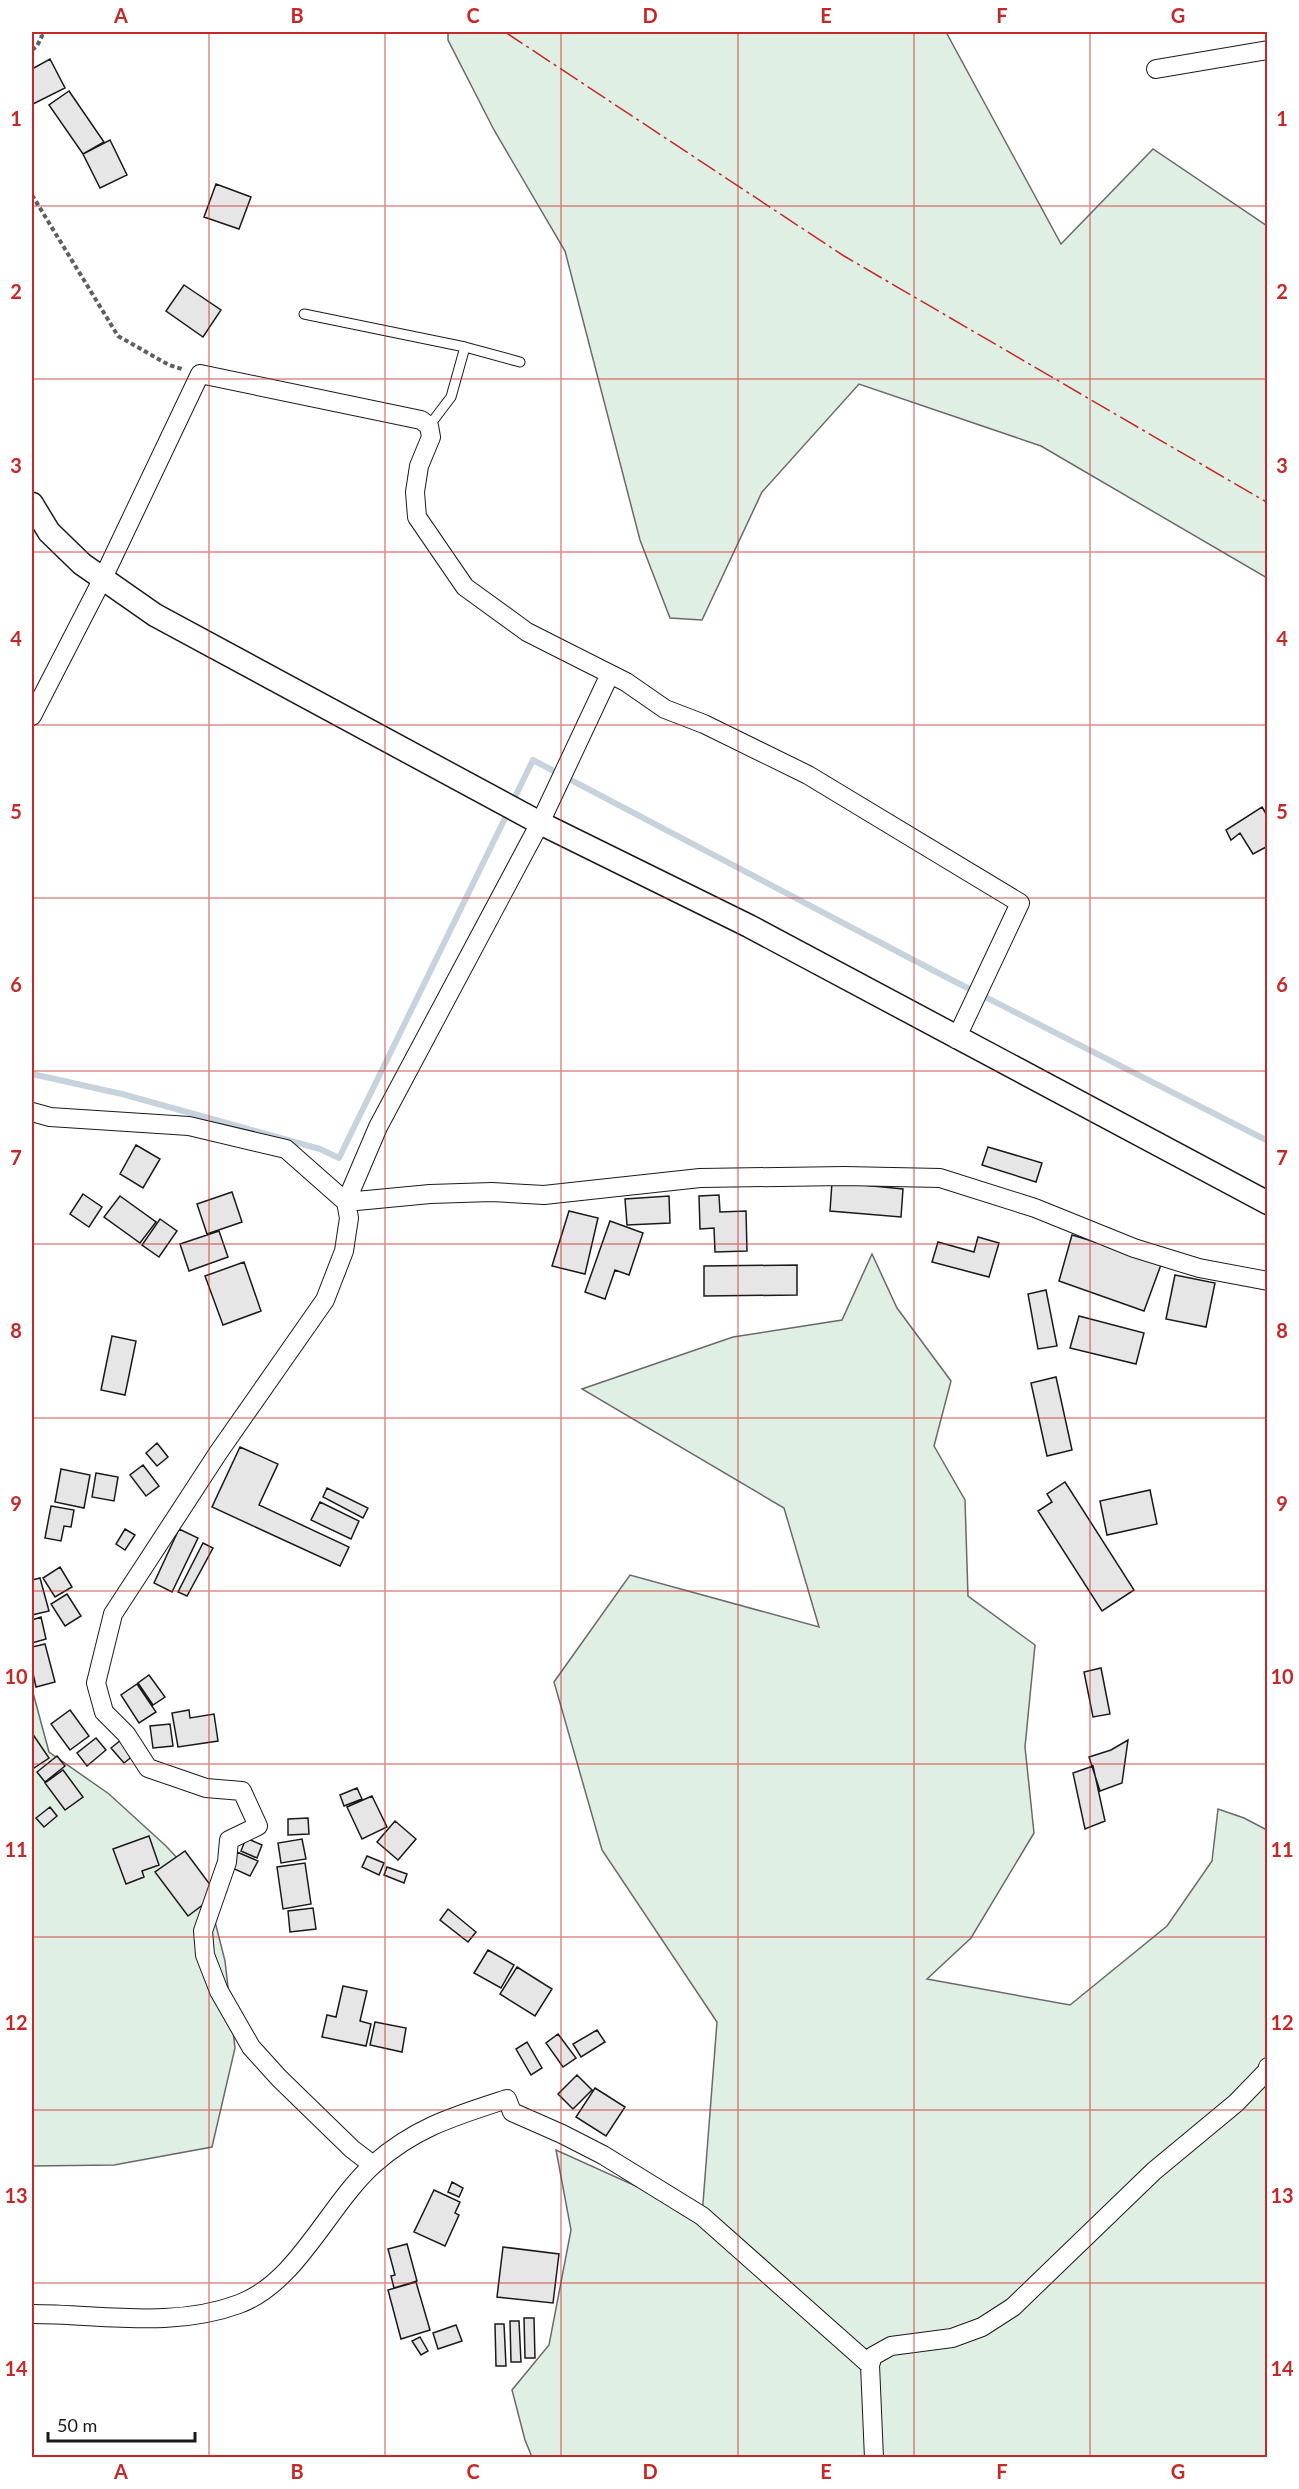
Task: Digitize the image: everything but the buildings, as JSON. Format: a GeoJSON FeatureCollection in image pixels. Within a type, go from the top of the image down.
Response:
{"type":"FeatureCollection","features":[{"type":"Feature","properties":{"kind":"street"},"geometry":{"type":"LineString","coordinates":[[1156,69],[1268,50]]}},
{"type":"Feature","properties":{"kind":"street"},"geometry":{"type":"LineString","coordinates":[[32,716],[104,578],[200,374],[421,420],[429,426],[431,436],[419,466],[415,492],[417,517],[465,587],[527,632],[610,674],[665,709],[704,724],[808,775],[1020,903],[956,1039]]}},
{"type":"Feature","properties":{"kind":"street"},"geometry":{"type":"LineString","coordinates":[[32,504],[49,532],[61,546],[82,564],[155,615],[540,823],[749,926],[956,1039],[1268,1203]]}},
{"type":"Feature","properties":{"kind":"street"},"geometry":{"type":"LineString","coordinates":[[373,2165],[352,2149],[303,2102],[251,2047],[219,1991],[205,1955],[203,1931],[227,1862],[229,1840],[258,1826],[242,1791],[206,1788],[148,1768],[126,1734],[104,1712],[96,1683],[113,1614],[218,1453],[325,1300],[344,1251],[349,1218],[346,1202],[378,1127],[540,823],[610,674]]}},
{"type":"Feature","properties":{"kind":"street"},"geometry":{"type":"LineString","coordinates":[[32,1112],[50,1117],[189,1126],[286,1149],[346,1202],[430,1194],[492,1192],[544,1195],[700,1178],[844,1176],[940,1178],[1035,1208],[1134,1248],[1199,1268],[1268,1281]]}},
{"type":"Feature","properties":{"kind":"street"},"geometry":{"type":"LineString","coordinates":[[874,2457],[870,2366],[873,2355],[891,2346],[952,2338],[982,2327],[1013,2307],[1154,2171],[1236,2103],[1267,2071],[1268,2067]]}},
{"type":"Feature","properties":{"kind":"street"},"geometry":{"type":"LineString","coordinates":[[32,2314],[155,2319],[203,2314],[239,2304],[253,2297],[285,2271],[328,2219],[342,2198],[373,2165],[407,2139],[433,2124],[507,2098],[512,2112],[603,2155],[702,2216],[870,2366]]}},
{"type":"Feature","properties":{"kind":"lane"},"geometry":{"type":"LineString","coordinates":[[304,314],[465,347],[520,362]]}},
{"type":"Feature","properties":{"kind":"lane"},"geometry":{"type":"LineString","coordinates":[[429,426],[451,397],[465,347]]}},
{"type":"Feature","properties":{"kind":"path"},"geometry":{"type":"LineString","coordinates":[[32,50],[42,36],[40,32]]}},
{"type":"Feature","properties":{"kind":"path"},"geometry":{"type":"LineString","coordinates":[[32,195],[118,336],[169,365],[200,374]]}},
{"type":"Feature","properties":{"kind":"green space"},"geometry":{"type":"Polygon","coordinates":[[[448,32],[946,32],[1061,244],[1153,149],[1267,226],[1267,578],[1041,446],[859,384],[762,492],[702,620],[670,618],[640,540],[565,251],[494,130],[448,40],[448,32]]]}},
{"type":"Feature","properties":{"kind":"green space"},"geometry":{"type":"Polygon","coordinates":[[[872,1254],[897,1308],[951,1381],[934,1446],[965,1500],[968,1596],[1035,1645],[1025,1747],[1034,1833],[971,1938],[927,1979],[1070,2005],[1167,1926],[1212,1861],[1218,1809],[1244,1818],[1267,1830],[1267,2457],[532,2457],[525,2440],[512,2390],[549,2345],[571,2230],[556,2150],[702,2216],[717,2022],[602,1850],[554,1682],[630,1575],[819,1627],[784,1508],[582,1389],[733,1337],[842,1320],[872,1254]]]}},
{"type":"Feature","properties":{"kind":"green space"},"geometry":{"type":"Polygon","coordinates":[[[32,1689],[49,1752],[109,1794],[166,1846],[207,1890],[225,1961],[235,2048],[212,2147],[114,2165],[32,2166],[32,1689]]]}},
{"type":"Feature","properties":{"kind":"waterway"},"geometry":{"type":"LineString","coordinates":[[512,803],[533,760],[944,976],[1268,1141]]}},
{"type":"Feature","properties":{"kind":"waterway"},"geometry":{"type":"LineString","coordinates":[[32,1074],[122,1094],[320,1149],[339,1158],[508,812]]}},
{"type":"Feature","properties":{"kind":"power"},"geometry":{"type":"LineString","coordinates":[[505,32],[844,256],[1268,503]]}}]}
